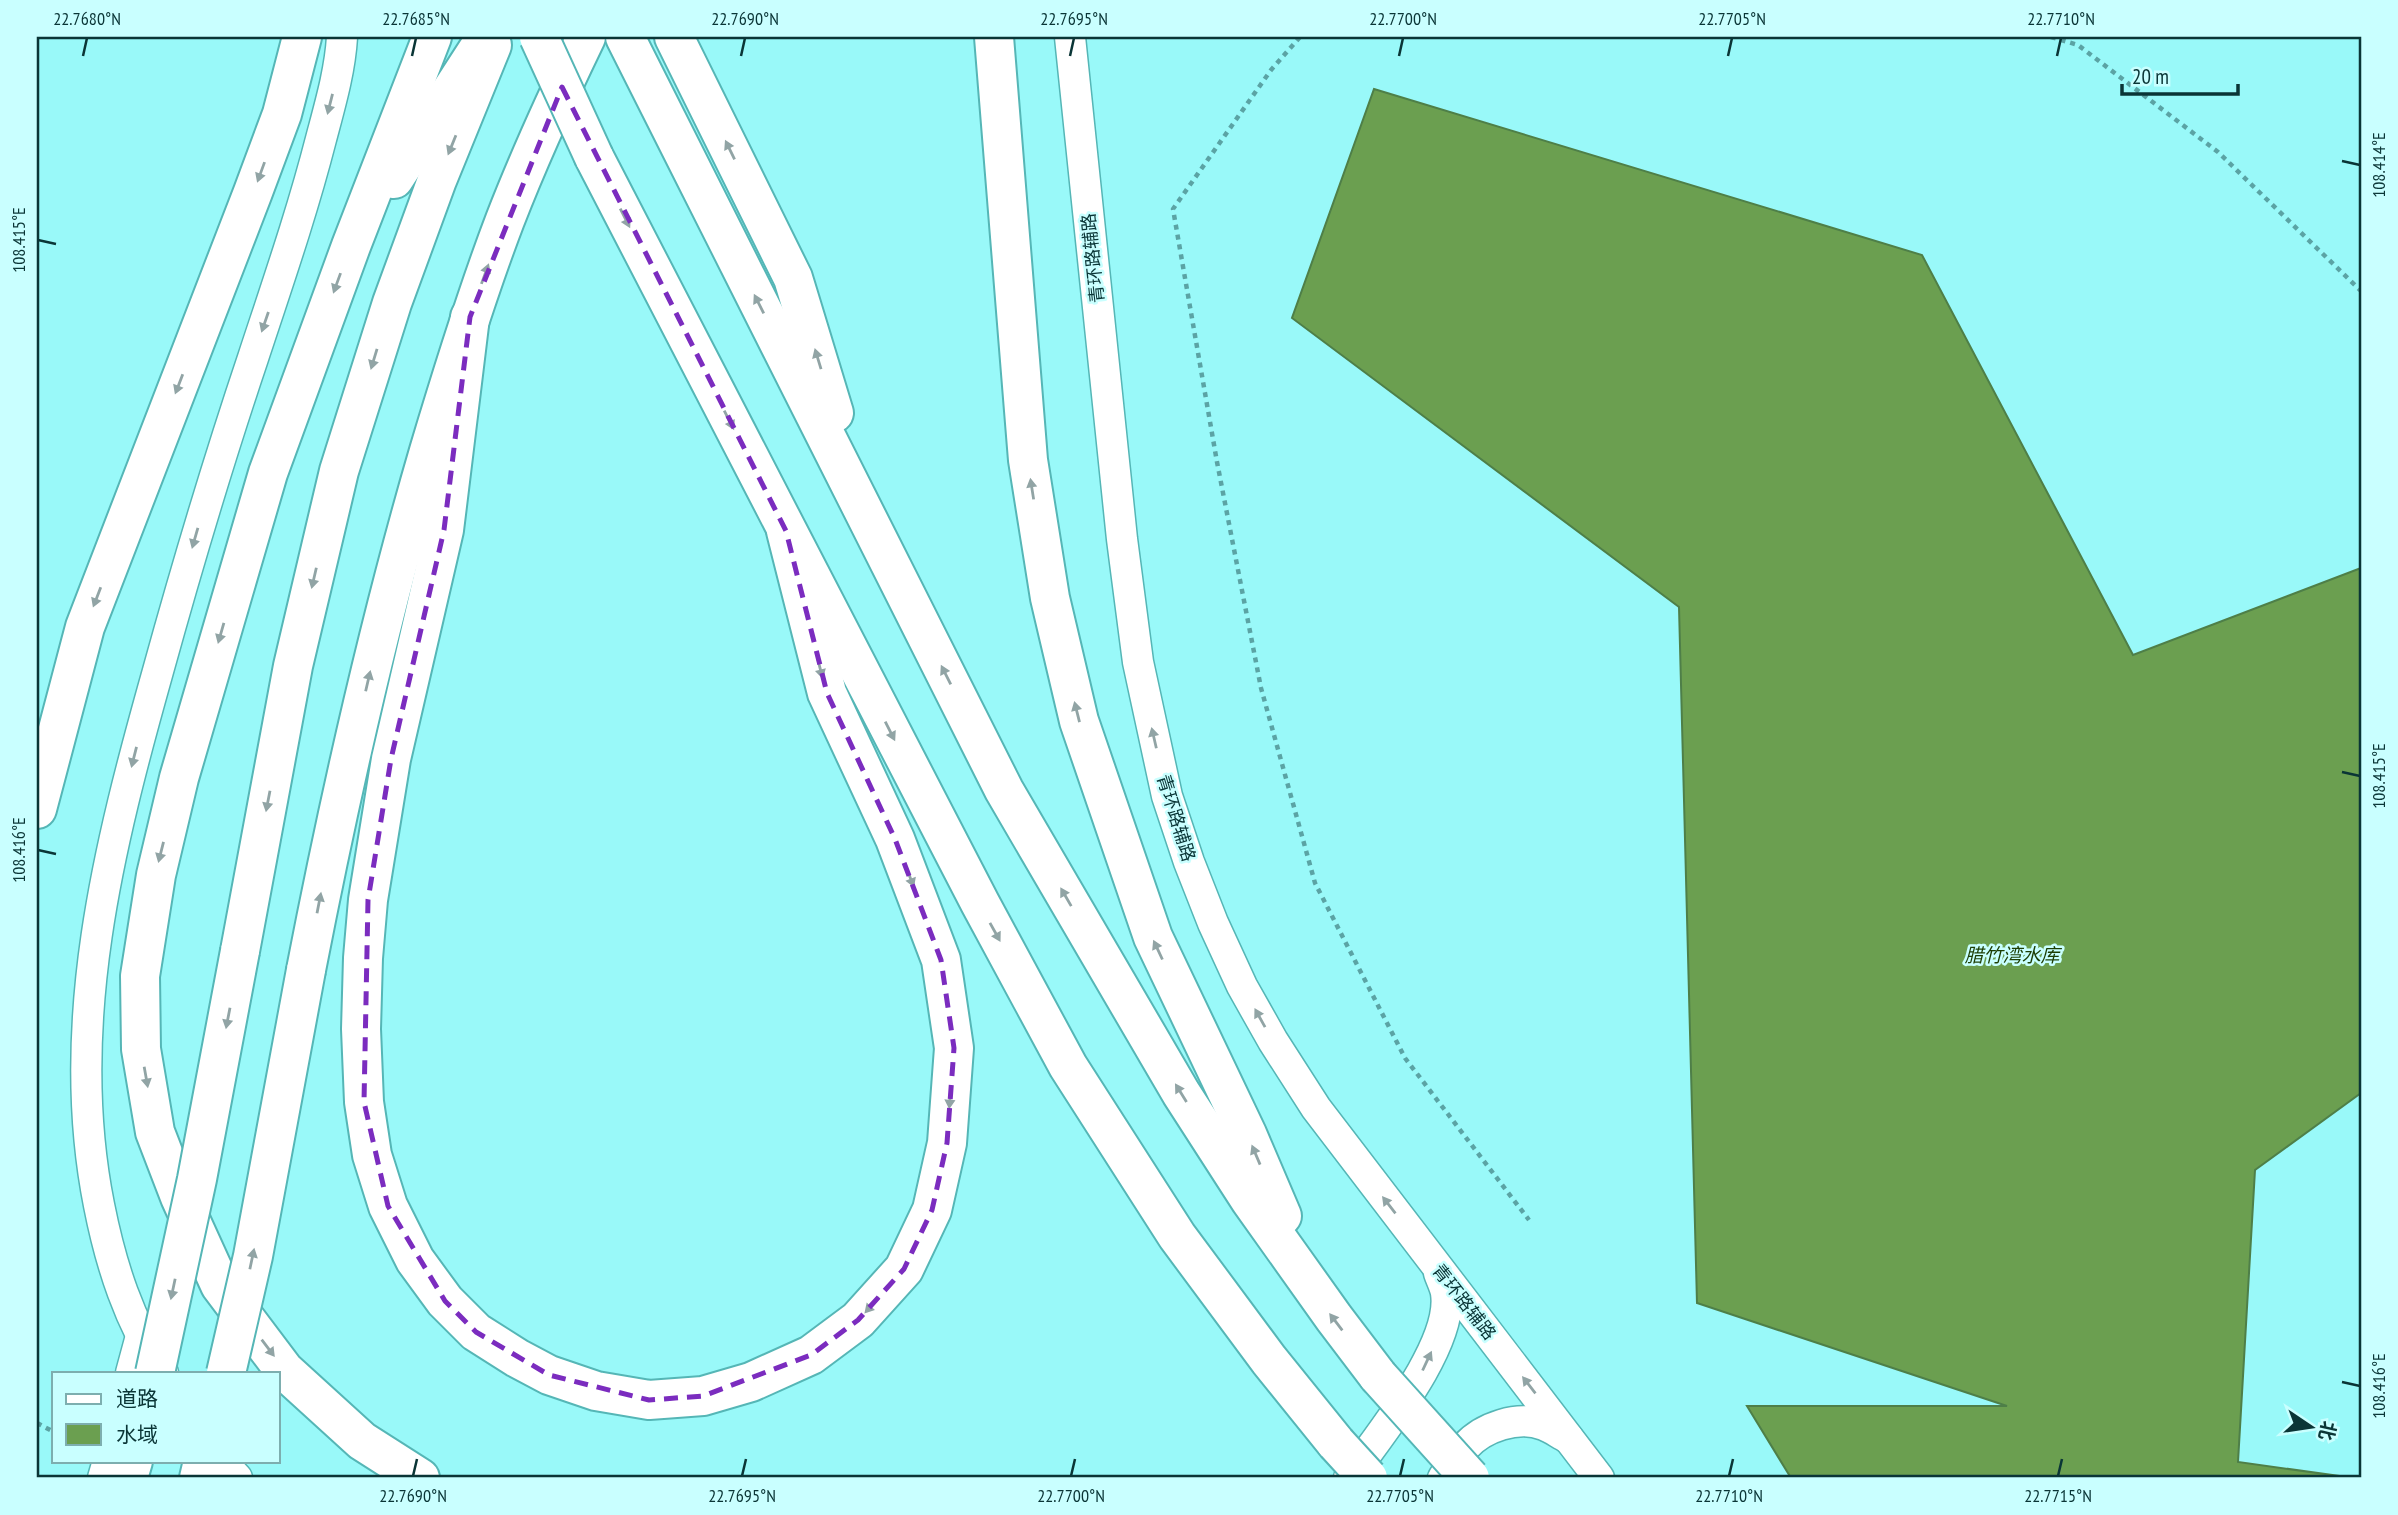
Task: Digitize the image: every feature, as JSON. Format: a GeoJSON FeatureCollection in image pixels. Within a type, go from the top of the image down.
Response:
{"type":"FeatureCollection","features":[{"type":"Feature","properties":{"kind":"main road"},"geometry":{"type":"LineString","coordinates":[[37,809],[85,627],[282,114],[302,37]]}},
{"type":"Feature","properties":{"kind":"main road"},"geometry":{"type":"LineString","coordinates":[[420,1478],[362,1441],[284,1370],[220,1285],[155,1132],[141,1049],[140,976],[156,875],[179,778],[268,473],[351,246],[432,37]]}},
{"type":"Feature","properties":{"kind":"main road"},"geometry":{"type":"LineString","coordinates":[[351,246],[486,37]]}},
{"type":"Feature","properties":{"kind":"main road"},"geometry":{"type":"LineString","coordinates":[[155,1372],[197,1179],[293,666],[339,471],[396,291],[437,180],[496,37]]}},
{"type":"Feature","properties":{"kind":"main road"},"geometry":{"type":"LineString","coordinates":[[539,37],[594,157],[786,531],[979,903],[1068,1066],[1177,1236],[1269,1360],[1368,1478]]}},
{"type":"Feature","properties":{"kind":"main road"},"geometry":{"type":"LineString","coordinates":[[226,1372],[255,1242],[341,794],[410,517],[470,317],[505,219],[586,37]]}},
{"type":"Feature","properties":{"kind":"main road"},"geometry":{"type":"LineString","coordinates":[[674,37],[793,278],[867,518]]}},
{"type":"Feature","properties":{"kind":"main road"},"geometry":{"type":"LineString","coordinates":[[994,37],[1028,460],[1050,598],[1079,721],[1153,937],[1247,1134],[1311,1286]]}},
{"type":"Feature","properties":{"kind":"main road"},"geometry":{"type":"LineString","coordinates":[[633,53],[1004,790],[1181,1093],[1250,1200],[1378,1376],[1471,1478]]}},
{"type":"Feature","properties":{"kind":"main road"},"geometry":{"type":"LineString","coordinates":[[470,317],[444,530],[391,759],[368,900],[361,1029],[364,1102],[372,1155],[388,1206],[415,1260],[445,1301],[476,1332],[517,1358],[549,1375],[596,1391],[649,1400],[703,1396],[751,1382],[811,1355],[858,1320],[904,1269],[932,1210],[947,1143],[954,1048],[941,960],[895,839],[827,693],[786,531]]}},
{"type":"Feature","properties":{"kind":"street"},"geometry":{"type":"LineString","coordinates":[[162,1372],[141,1336],[117,1282],[92,1175],[85,1048],[91,967],[99,914],[140,734],[215,471],[299,221],[332,97],[342,37]]}},
{"type":"Feature","properties":{"kind":"street","name":"青环路辅路"},"geometry":{"type":"LineString","coordinates":[[1070,37],[1122,539],[1139,662],[1167,796],[1189,862],[1242,985],[1273,1041],[1316,1108],[1599,1478]]}},
{"type":"Feature","properties":{"kind":"street"},"geometry":{"type":"LineString","coordinates":[[1349,1478],[1428,1362],[1446,1308],[1446,1293],[1438,1269]]}},
{"type":"Feature","properties":{"kind":"street"},"geometry":{"type":"LineString","coordinates":[[131,1372],[141,1336]]}},
{"type":"Feature","properties":{"kind":"street"},"geometry":{"type":"LineString","coordinates":[[1443,1478],[1465,1447],[1482,1433],[1504,1424],[1526,1421],[1544,1425],[1569,1438]]}},
{"type":"Feature","properties":{"kind":"street"},"geometry":{"type":"LineString","coordinates":[[222,1462],[237,1478]]}},
{"type":"Feature","properties":{"kind":"path"},"geometry":{"type":"LineString","coordinates":[[1300,37],[1271,70],[1173,209],[1255,662],[1315,883],[1405,1058],[1529,1220]]}},
{"type":"Feature","properties":{"kind":"path"},"geometry":{"type":"LineString","coordinates":[[2050,37],[2078,45],[2218,152],[2361,290]]}},
{"type":"Feature","properties":{"kind":"highlighted area"},"geometry":{"type":"Polygon","coordinates":[[[562,87],[786,531],[827,693],[895,839],[941,960],[954,1048],[947,1143],[932,1210],[904,1269],[858,1320],[811,1355],[703,1396],[649,1400],[549,1375],[476,1332],[445,1301],[388,1206],[364,1102],[368,900],[391,759],[444,530],[470,317],[562,87]]]}},
{"type":"Feature","properties":{"kind":"water","name":"腊竹湾水库"},"geometry":{"type":"Polygon","coordinates":[[[1374,89],[1922,255],[2133,655],[2361,568],[2361,1093],[2255,1170],[2238,1462],[2354,1478],[1791,1478],[1747,1406],[2007,1406],[1697,1303],[1679,607],[1292,318],[1374,89]]]}}]}
